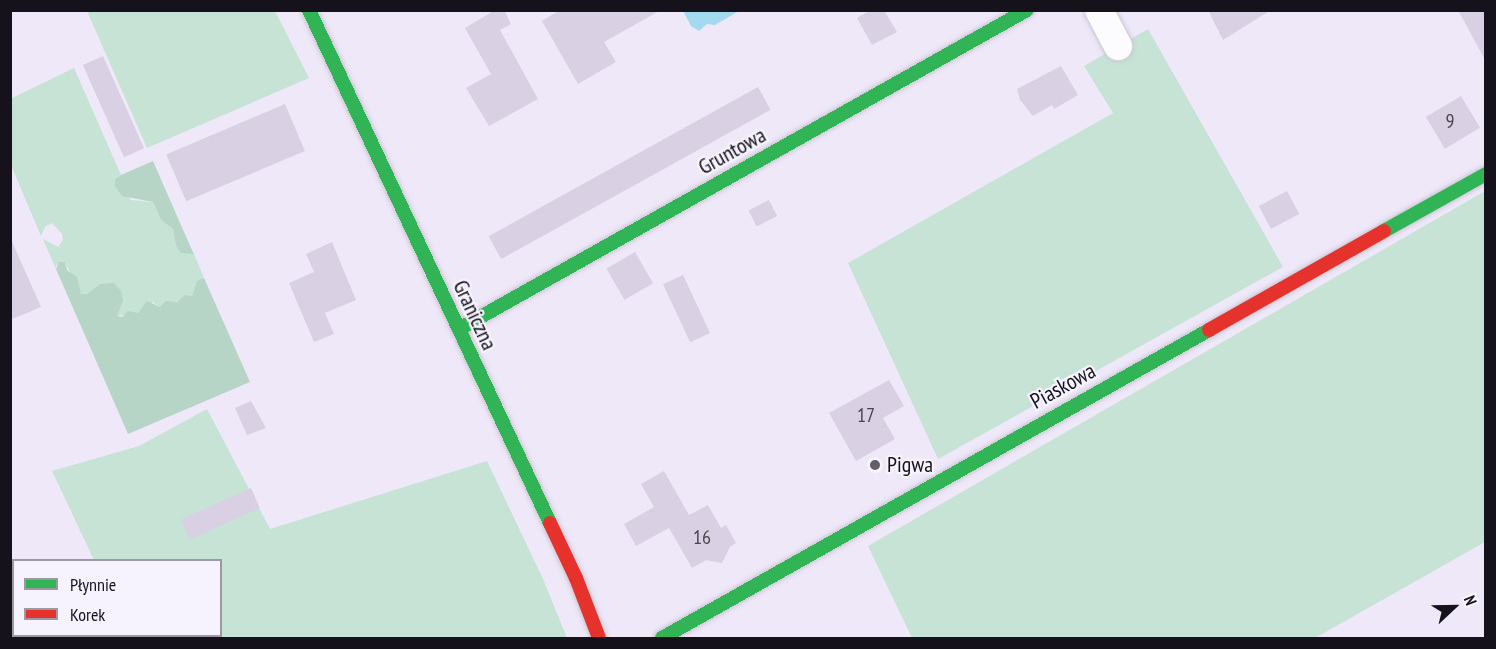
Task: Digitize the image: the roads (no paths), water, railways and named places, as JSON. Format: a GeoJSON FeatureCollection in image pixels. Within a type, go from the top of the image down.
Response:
{"type":"FeatureCollection","features":[{"type":"Feature","properties":{"kind":"street","name":"Graniczna"},"geometry":{"type":"LineString","coordinates":[[309,10],[576,578],[598,639]]}},
{"type":"Feature","properties":{"kind":"street","name":"Gruntowa"},"geometry":{"type":"LineString","coordinates":[[459,329],[1027,10]]}},
{"type":"Feature","properties":{"kind":"street"},"geometry":{"type":"LineString","coordinates":[[1099,10],[1118,46]]}},
{"type":"Feature","properties":{"kind":"street","name":"Piaskowa"},"geometry":{"type":"LineString","coordinates":[[662,639],[1485,174]]}},
{"type":"Feature","properties":{"kind":"water"},"geometry":{"type":"Polygon","coordinates":[[[683,11],[739,11],[715,25],[707,24],[699,31],[691,26],[683,11]]]}},
{"type":"Feature","properties":{"kind":"place","name":"Pigwa"},"geometry":{"type":"Point","coordinates":[875,465]}}]}
